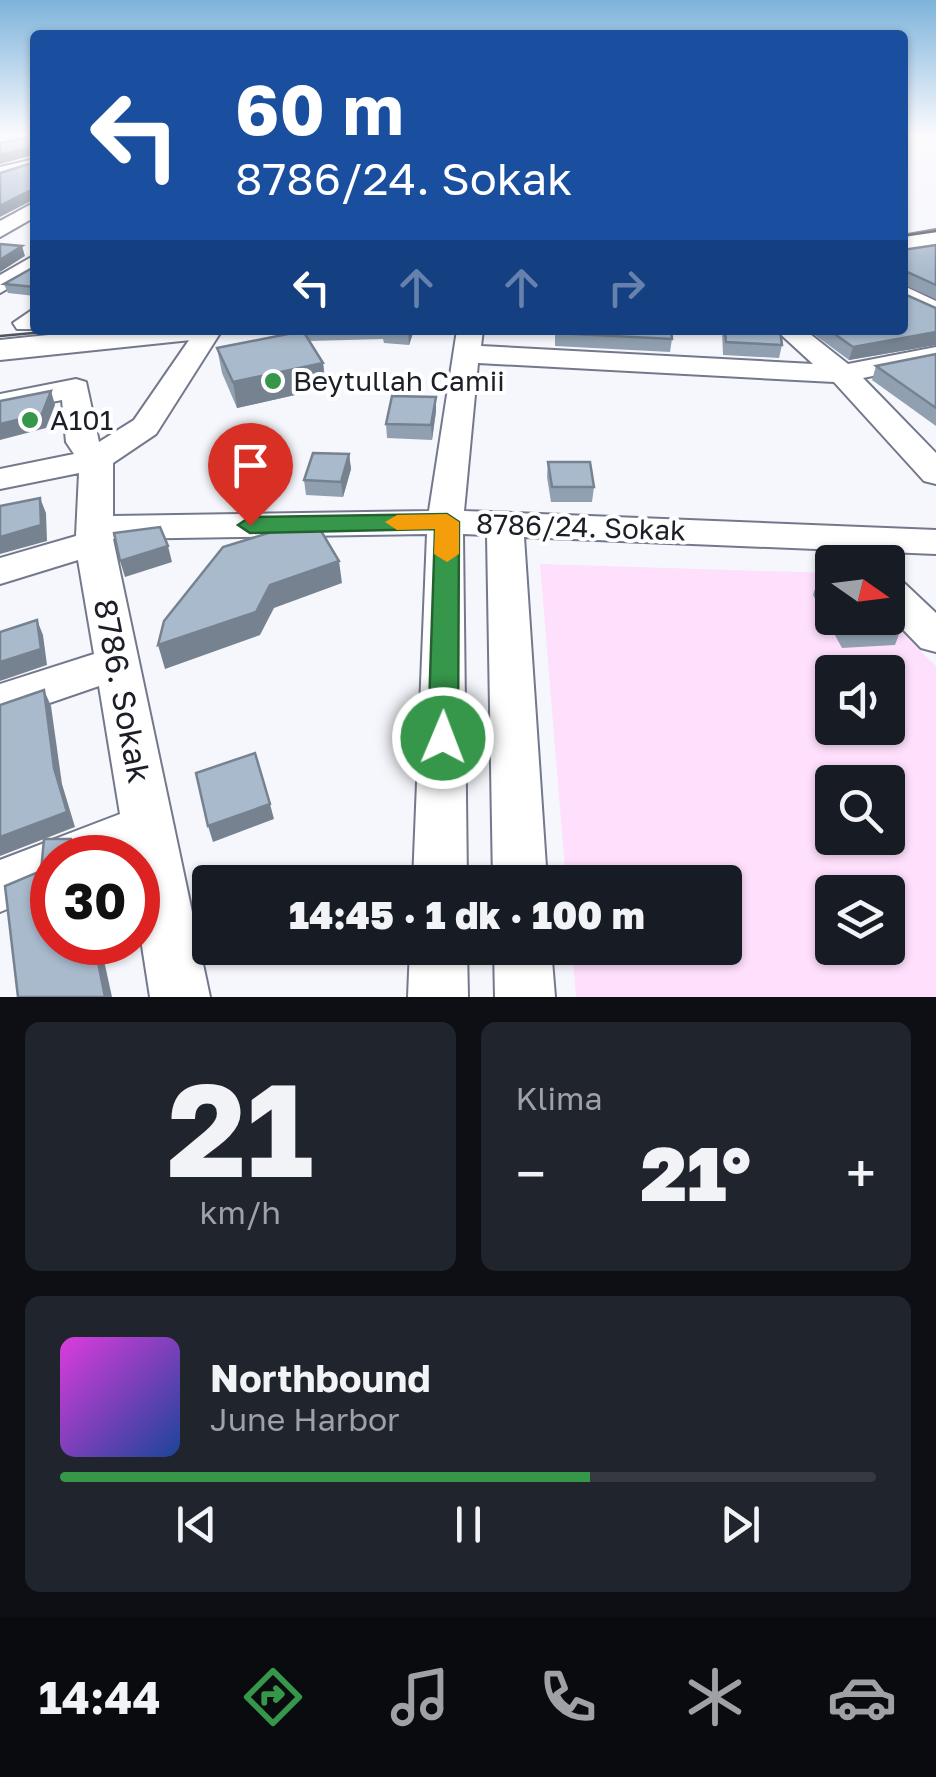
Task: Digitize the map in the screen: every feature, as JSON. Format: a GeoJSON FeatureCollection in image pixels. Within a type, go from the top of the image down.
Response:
{"type":"FeatureCollection","features":[{"type":"Feature","properties":{"kind":"street"},"geometry":{"type":"LineString","coordinates":[[0,192],[30,194]]}},
{"type":"Feature","properties":{"kind":"street"},"geometry":{"type":"LineString","coordinates":[[908,226],[936,222]]}},
{"type":"Feature","properties":{"kind":"street"},"geometry":{"type":"LineString","coordinates":[[908,243],[936,238]]}},
{"type":"Feature","properties":{"kind":"street"},"geometry":{"type":"LineString","coordinates":[[0,252],[30,258]]}},
{"type":"Feature","properties":{"kind":"street"},"geometry":{"type":"LineString","coordinates":[[0,286],[30,263]]}},
{"type":"Feature","properties":{"kind":"street"},"geometry":{"type":"LineString","coordinates":[[0,350],[143,335]]}},
{"type":"Feature","properties":{"kind":"street"},"geometry":{"type":"LineString","coordinates":[[0,480],[96,459],[145,427],[206,335]]}},
{"type":"Feature","properties":{"kind":"street"},"geometry":{"type":"LineString","coordinates":[[795,335],[902,433],[936,474]]}},
{"type":"Feature","properties":{"kind":"street"},"geometry":{"type":"LineString","coordinates":[[440,865],[447,522],[467,342],[842,374],[936,355]]}},
{"type":"Feature","properties":{"kind":"street","name":"8786. Sokak"},"geometry":{"type":"LineString","coordinates":[[0,403],[76,388],[82,442],[96,459],[93,536],[180,997]]}},
{"type":"Feature","properties":{"kind":"street"},"geometry":{"type":"LineString","coordinates":[[902,433],[936,425]]}},
{"type":"Feature","properties":{"kind":"street","name":"8786/24. Sokak"},"geometry":{"type":"LineString","coordinates":[[0,572],[93,536],[447,522],[936,542]]}},
{"type":"Feature","properties":{"kind":"street"},"geometry":{"type":"LineString","coordinates":[[505,524],[519,865]]}},
{"type":"Feature","properties":{"kind":"street"},"geometry":{"type":"LineString","coordinates":[[830,536],[840,545]]}},
{"type":"Feature","properties":{"kind":"street"},"geometry":{"type":"LineString","coordinates":[[905,607],[936,637]]}},
{"type":"Feature","properties":{"kind":"street"},"geometry":{"type":"LineString","coordinates":[[0,702],[117,663]]}},
{"type":"Feature","properties":{"kind":"street"},"geometry":{"type":"LineString","coordinates":[[126,835],[148,826]]}},
{"type":"Feature","properties":{"kind":"street"},"geometry":{"type":"LineString","coordinates":[[0,886],[30,874]]}},
{"type":"Feature","properties":{"kind":"street"},"geometry":{"type":"LineString","coordinates":[[438,997],[439,965]]}},
{"type":"Feature","properties":{"kind":"street"},"geometry":{"type":"LineString","coordinates":[[524,965],[525,997]]}},
{"type":"Feature","properties":{"kind":"shaded area"},"geometry":{"type":"Polygon","coordinates":[[[540,564],[815,572],[815,635],[904,635],[936,666],[936,997],[576,997],[573,965],[742,965],[742,865],[565,865],[540,564]]]}},
{"type":"Feature","properties":{"kind":"building"},"geometry":{"type":"Polygon","coordinates":[[[0,183],[30,183],[30,191],[0,206],[0,183]]]}},
{"type":"Feature","properties":{"kind":"building"},"geometry":{"type":"Polygon","coordinates":[[[0,244],[22,246],[0,260],[0,244]]]}},
{"type":"Feature","properties":{"kind":"building"},"geometry":{"type":"Polygon","coordinates":[[[936,245],[936,285],[908,272],[908,249],[936,245]]]}},
{"type":"Feature","properties":{"kind":"building"},"geometry":{"type":"Polygon","coordinates":[[[30,269],[30,287],[4,284],[30,269]]]}},
{"type":"Feature","properties":{"kind":"building"},"geometry":{"type":"Polygon","coordinates":[[[908,296],[936,308],[936,332],[853,347],[836,335],[908,335],[908,296]]]}},
{"type":"Feature","properties":{"kind":"building"},"geometry":{"type":"Polygon","coordinates":[[[283,335],[306,335],[323,363],[233,382],[217,348],[283,335]]]}},
{"type":"Feature","properties":{"kind":"building"},"geometry":{"type":"Polygon","coordinates":[[[595,335],[672,335],[672,339],[595,335]]]}},
{"type":"Feature","properties":{"kind":"building"},"geometry":{"type":"Polygon","coordinates":[[[725,335],[781,335],[782,345],[726,342],[725,335]]]}},
{"type":"Feature","properties":{"kind":"building"},"geometry":{"type":"Polygon","coordinates":[[[936,354],[936,408],[876,366],[936,354]]]}},
{"type":"Feature","properties":{"kind":"building"},"geometry":{"type":"Polygon","coordinates":[[[51,391],[42,414],[0,424],[0,401],[51,391]]]}},
{"type":"Feature","properties":{"kind":"building"},"geometry":{"type":"Polygon","coordinates":[[[392,396],[436,397],[431,425],[386,424],[392,396]]]}},
{"type":"Feature","properties":{"kind":"building"},"geometry":{"type":"Polygon","coordinates":[[[313,453],[349,454],[341,482],[304,480],[313,453]]]}},
{"type":"Feature","properties":{"kind":"building"},"geometry":{"type":"Polygon","coordinates":[[[548,462],[590,462],[594,487],[552,487],[548,462]]]}},
{"type":"Feature","properties":{"kind":"building"},"geometry":{"type":"Polygon","coordinates":[[[40,498],[41,525],[0,537],[0,506],[40,498]]]}},
{"type":"Feature","properties":{"kind":"building"},"geometry":{"type":"Polygon","coordinates":[[[314,519],[339,561],[270,585],[256,612],[158,645],[164,621],[223,547],[314,519]]]}},
{"type":"Feature","properties":{"kind":"building"},"geometry":{"type":"Polygon","coordinates":[[[160,527],[168,546],[120,561],[114,533],[160,527]]]}},
{"type":"Feature","properties":{"kind":"building"},"geometry":{"type":"Polygon","coordinates":[[[37,620],[41,649],[0,662],[0,632],[37,620]]]}},
{"type":"Feature","properties":{"kind":"building"},"geometry":{"type":"Polygon","coordinates":[[[44,690],[54,768],[67,812],[0,837],[0,705],[44,690]]]}},
{"type":"Feature","properties":{"kind":"building"},"geometry":{"type":"Polygon","coordinates":[[[255,753],[270,804],[208,826],[196,773],[255,753]]]}},
{"type":"Feature","properties":{"kind":"building"},"geometry":{"type":"Polygon","coordinates":[[[30,876],[30,965],[99,965],[105,997],[18,997],[5,886],[30,876]]]}},
{"type":"Feature","properties":{"kind":"tram line"},"geometry":{"type":"LineString","coordinates":[[908,235],[936,231]]}},
{"type":"Feature","properties":{"kind":"tram line"},"geometry":{"type":"LineString","coordinates":[[0,336],[30,333]]}},
{"type":"Feature","properties":{"kind":"slow traffic"},"geometry":{"type":"LineString","coordinates":[[397,522],[447,522],[447,554]]}},
{"type":"Feature","properties":{"kind":"place","name":"Beytullah Camii"},"geometry":{"type":"Point","coordinates":[273,381]}},
{"type":"Feature","properties":{"kind":"place","name":"A101"},"geometry":{"type":"Point","coordinates":[30,420]}},
{"type":"Feature","properties":{"kind":"route"},"geometry":{"type":"LineString","coordinates":[[250,525],[447,522],[443,738]]}}]}
